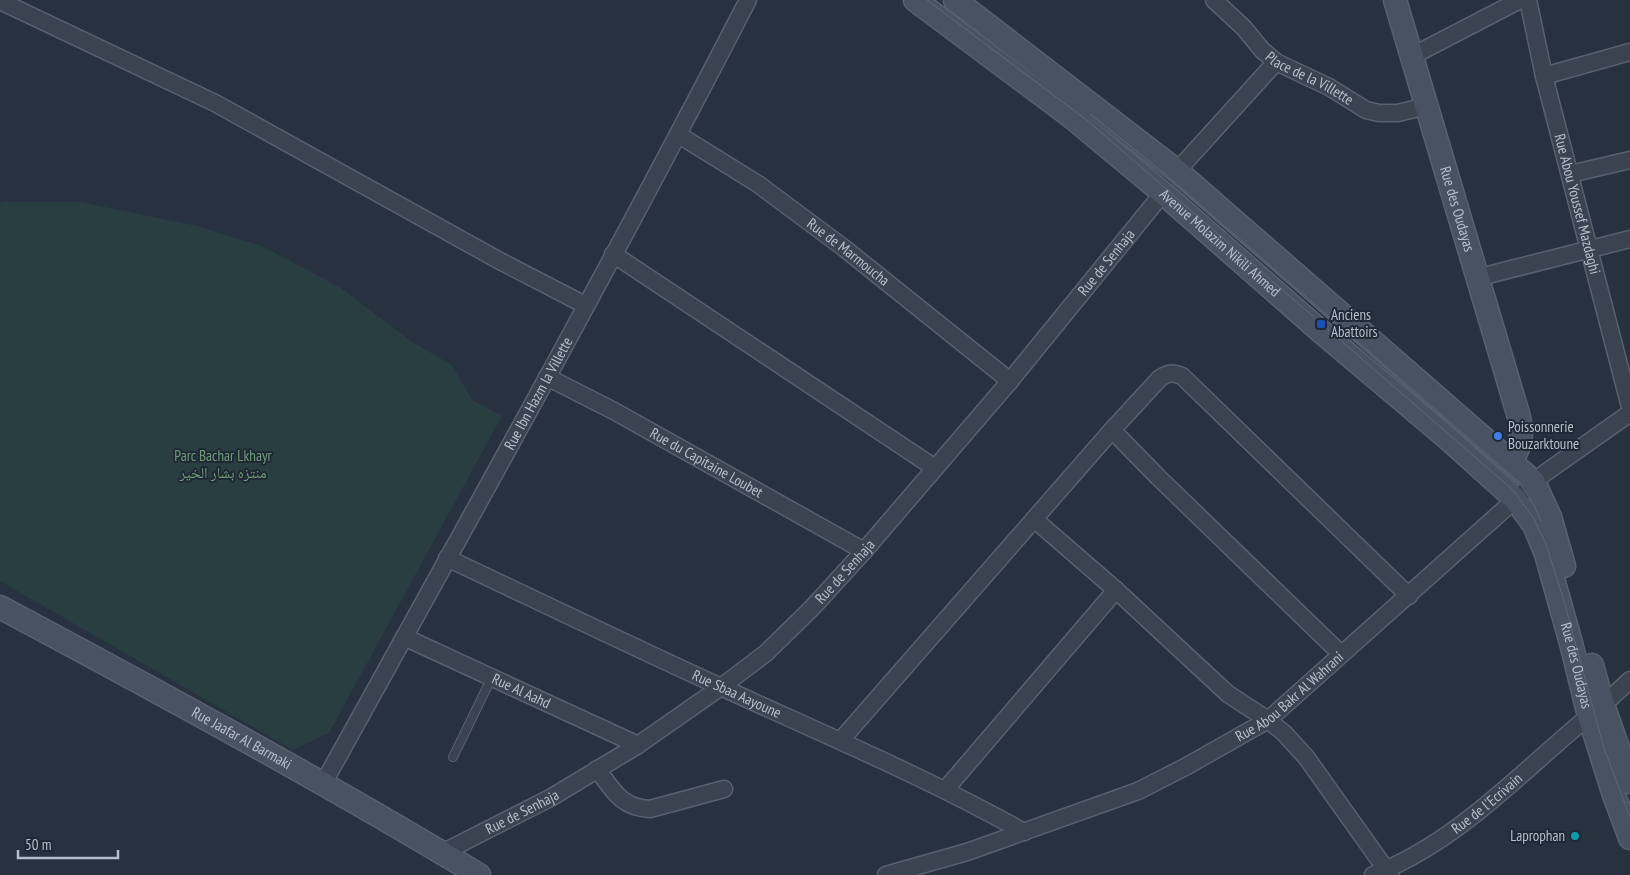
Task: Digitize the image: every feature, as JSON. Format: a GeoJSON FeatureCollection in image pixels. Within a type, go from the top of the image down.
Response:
{"type":"FeatureCollection","features":[{"type":"Feature","properties":{"kind":"street","name":"Rue Ibn Hazm la Villette"},"geometry":{"type":"LineString","coordinates":[[322,784],[679,135],[748,0]]}},
{"type":"Feature","properties":{"kind":"street","name":"Avenue Molazim Nikili Ahmed"},"geometry":{"type":"LineString","coordinates":[[915,0],[1069,115],[1163,193],[1515,499]]}},
{"type":"Feature","properties":{"kind":"street","name":"Avenue Molazim Nikili Ahmed"},"geometry":{"type":"LineString","coordinates":[[955,0],[1177,171],[1534,482]]}},
{"type":"Feature","properties":{"kind":"street","name":"Place de la Villette"},"geometry":{"type":"LineString","coordinates":[[1214,0],[1276,62],[1329,87],[1366,110],[1379,113],[1398,113],[1426,106]]}},
{"type":"Feature","properties":{"kind":"street","name":"Rue des Oudayas"},"geometry":{"type":"LineString","coordinates":[[1395,0],[1476,278],[1519,417],[1521,437],[1519,446],[1504,456]]}},
{"type":"Feature","properties":{"kind":"street"},"geometry":{"type":"LineString","coordinates":[[1412,56],[1520,0]]}},
{"type":"Feature","properties":{"kind":"street","name":"Rue Abou Youssef Mazdaghi"},"geometry":{"type":"LineString","coordinates":[[1528,0],[1544,76],[1630,407]]}},
{"type":"Feature","properties":{"kind":"street"},"geometry":{"type":"LineString","coordinates":[[0,1],[215,102],[500,261],[585,304]]}},
{"type":"Feature","properties":{"kind":"street"},"geometry":{"type":"LineString","coordinates":[[1544,76],[1630,52]]}},
{"type":"Feature","properties":{"kind":"street"},"geometry":{"type":"LineString","coordinates":[[1177,171],[1276,62]]}},
{"type":"Feature","properties":{"kind":"street","name":"Rue de Marmoucha"},"geometry":{"type":"LineString","coordinates":[[679,135],[758,184],[844,248],[1010,381]]}},
{"type":"Feature","properties":{"kind":"street"},"geometry":{"type":"LineString","coordinates":[[1570,174],[1630,160]]}},
{"type":"Feature","properties":{"kind":"street","name":"Rue de Senhaja"},"geometry":{"type":"LineString","coordinates":[[442,853],[552,797],[638,745],[722,687],[766,653],[864,552],[1010,381],[1163,193]]}},
{"type":"Feature","properties":{"kind":"street"},"geometry":{"type":"LineString","coordinates":[[1476,278],[1630,239]]}},
{"type":"Feature","properties":{"kind":"street"},"geometry":{"type":"LineString","coordinates":[[613,254],[935,468]]}},
{"type":"Feature","properties":{"kind":"street"},"geometry":{"type":"LineString","coordinates":[[842,740],[1112,430],[1160,378],[1168,373],[1174,372],[1182,376],[1409,596]]}},
{"type":"Feature","properties":{"kind":"street","name":"Rue du Capitaine Loubet"},"geometry":{"type":"LineString","coordinates":[[547,377],[614,411],[864,552]]}},
{"type":"Feature","properties":{"kind":"street","name":"Rue Abou Bakr Al Wahrani"},"geometry":{"type":"LineString","coordinates":[[886,875],[967,852],[1138,791],[1268,720],[1409,596],[1534,482],[1630,413]]}},
{"type":"Feature","properties":{"kind":"street"},"geometry":{"type":"LineString","coordinates":[[1112,430],[1165,484],[1341,654]]}},
{"type":"Feature","properties":{"kind":"street","name":"Rue des Oudayas"},"geometry":{"type":"LineString","coordinates":[[1534,482],[1550,517],[1596,710],[1614,795],[1630,838]]}},
{"type":"Feature","properties":{"kind":"street","name":"Rue des Oudayas"},"geometry":{"type":"LineString","coordinates":[[1515,499],[1534,525],[1546,554],[1571,644],[1596,710],[1630,782]]}},
{"type":"Feature","properties":{"kind":"street"},"geometry":{"type":"LineString","coordinates":[[1034,519],[1116,590],[1228,694],[1268,720],[1284,733],[1306,757],[1383,873]]}},
{"type":"Feature","properties":{"kind":"street","name":"Rue Sbaa Aayoune"},"geometry":{"type":"LineString","coordinates":[[447,558],[722,687],[842,740],[945,790],[1024,832]]}},
{"type":"Feature","properties":{"kind":"street"},"geometry":{"type":"LineString","coordinates":[[945,790],[1116,590]]}},
{"type":"Feature","properties":{"kind":"street","name":"Rue Jaafar Al Barmaki"},"geometry":{"type":"LineString","coordinates":[[0,607],[111,666],[322,784],[479,875]]}},
{"type":"Feature","properties":{"kind":"street","name":"Rue Al Aahd"},"geometry":{"type":"LineString","coordinates":[[404,637],[638,745]]}},
{"type":"Feature","properties":{"kind":"street","name":"Rue de l'Ecrivain"},"geometry":{"type":"LineString","coordinates":[[1383,873],[1428,847],[1496,797],[1630,680]]}},
{"type":"Feature","properties":{"kind":"street"},"geometry":{"type":"LineString","coordinates":[[597,769],[623,801],[630,806],[644,809],[650,809],[724,788]]}},
{"type":"Feature","properties":{"kind":"lane"},"geometry":{"type":"LineString","coordinates":[[453,757],[492,677]]}},
{"type":"Feature","properties":{"kind":"green space","name":"Parc Bachar Lkhayr منتزه بشار الخير"},"geometry":{"type":"Polygon","coordinates":[[[2,202],[81,202],[197,226],[262,246],[341,288],[414,343],[452,365],[472,400],[502,416],[329,733],[293,750],[0,581],[0,204],[2,202]]]}},
{"type":"Feature","properties":{"kind":"tram line"},"geometry":{"type":"LineString","coordinates":[[927,0],[1088,121],[1513,490],[1534,519],[1546,544],[1564,601],[1604,748],[1630,817]]}},
{"type":"Feature","properties":{"kind":"tram line"},"geometry":{"type":"LineString","coordinates":[[1090,114],[1165,174],[1520,483],[1534,505],[1541,521]]}},
{"type":"Feature","properties":{"kind":"place","name":"Anciens Abattoirs"},"geometry":{"type":"Point","coordinates":[1321,324]}},
{"type":"Feature","properties":{"kind":"place","name":"Poissonnerie Bouzarktoune"},"geometry":{"type":"Point","coordinates":[1498,436]}},
{"type":"Feature","properties":{"kind":"place","name":"Laprophan"},"geometry":{"type":"Point","coordinates":[1575,836]}}]}
